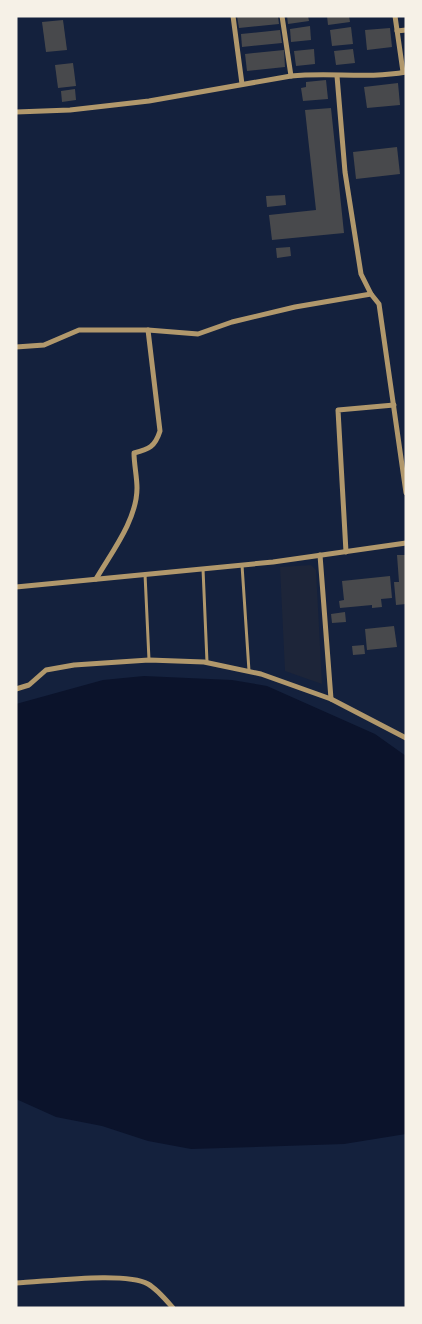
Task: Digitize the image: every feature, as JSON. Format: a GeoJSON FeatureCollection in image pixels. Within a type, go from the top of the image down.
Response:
{"type":"FeatureCollection","features":[{"type":"Feature","properties":{"kind":"street"},"geometry":{"type":"LineString","coordinates":[[232,16],[242,84]]}},
{"type":"Feature","properties":{"kind":"street"},"geometry":{"type":"LineString","coordinates":[[282,16],[291,76]]}},
{"type":"Feature","properties":{"kind":"street"},"geometry":{"type":"LineString","coordinates":[[16,112],[70,110],[150,101],[310,74],[384,76],[405,72],[395,16]]}},
{"type":"Feature","properties":{"kind":"street"},"geometry":{"type":"LineString","coordinates":[[397,31],[406,30]]}},
{"type":"Feature","properties":{"kind":"street"},"geometry":{"type":"LineString","coordinates":[[337,76],[346,181],[361,274],[371,294],[379,304],[406,493]]}},
{"type":"Feature","properties":{"kind":"street"},"geometry":{"type":"LineString","coordinates":[[16,347],[44,345],[79,330],[148,330],[198,334],[232,322],[295,307],[371,294]]}},
{"type":"Feature","properties":{"kind":"street"},"geometry":{"type":"LineString","coordinates":[[96,579],[125,528],[135,501],[137,488],[134,453],[150,448],[157,442],[160,431],[148,330]]}},
{"type":"Feature","properties":{"kind":"street"},"geometry":{"type":"LineString","coordinates":[[346,552],[338,410],[394,405]]}},
{"type":"Feature","properties":{"kind":"street"},"geometry":{"type":"LineString","coordinates":[[16,587],[320,556],[406,543]]}},
{"type":"Feature","properties":{"kind":"street"},"geometry":{"type":"LineString","coordinates":[[320,556],[331,699]]}},
{"type":"Feature","properties":{"kind":"street"},"geometry":{"type":"LineString","coordinates":[[16,689],[29,685],[46,670],[74,665],[149,660],[207,663],[249,671],[331,699],[406,738]]}},
{"type":"Feature","properties":{"kind":"street"},"geometry":{"type":"LineString","coordinates":[[16,1283],[115,1278],[136,1280],[148,1284],[173,1308]]}},
{"type":"Feature","properties":{"kind":"lane"},"geometry":{"type":"LineString","coordinates":[[242,564],[249,671]]}},
{"type":"Feature","properties":{"kind":"lane"},"geometry":{"type":"LineString","coordinates":[[203,568],[207,663]]}},
{"type":"Feature","properties":{"kind":"lane"},"geometry":{"type":"LineString","coordinates":[[145,574],[149,660]]}},
{"type":"Feature","properties":{"kind":"shaded area"},"geometry":{"type":"Polygon","coordinates":[[[311,565],[316,570],[322,684],[285,671],[280,567],[311,565]]]}},
{"type":"Feature","properties":{"kind":"shaded area"},"geometry":{"type":"Polygon","coordinates":[[[144,676],[232,680],[267,686],[375,734],[406,756],[406,1134],[344,1144],[191,1149],[148,1141],[102,1126],[56,1117],[16,1099],[16,704],[103,680],[144,676]]]}},
{"type":"Feature","properties":{"kind":"building"},"geometry":{"type":"Polygon","coordinates":[[[237,16],[278,16],[279,24],[239,28],[237,16]]]}},
{"type":"Feature","properties":{"kind":"building"},"geometry":{"type":"Polygon","coordinates":[[[287,16],[308,16],[309,21],[288,24],[287,16]]]}},
{"type":"Feature","properties":{"kind":"building"},"geometry":{"type":"Polygon","coordinates":[[[327,16],[349,16],[350,22],[328,25],[327,16]]]}},
{"type":"Feature","properties":{"kind":"building"},"geometry":{"type":"Polygon","coordinates":[[[63,20],[67,50],[46,52],[42,22],[63,20]]]}},
{"type":"Feature","properties":{"kind":"building"},"geometry":{"type":"Polygon","coordinates":[[[310,26],[311,40],[291,42],[290,29],[310,26]]]}},
{"type":"Feature","properties":{"kind":"building"},"geometry":{"type":"Polygon","coordinates":[[[351,27],[353,44],[332,46],[330,30],[351,27]]]}},
{"type":"Feature","properties":{"kind":"building"},"geometry":{"type":"Polygon","coordinates":[[[390,28],[392,47],[367,50],[365,30],[390,28]]]}},
{"type":"Feature","properties":{"kind":"building"},"geometry":{"type":"Polygon","coordinates":[[[280,30],[282,43],[242,47],[241,34],[280,30]]]}},
{"type":"Feature","properties":{"kind":"building"},"geometry":{"type":"Polygon","coordinates":[[[314,49],[315,64],[296,66],[294,51],[314,49]]]}},
{"type":"Feature","properties":{"kind":"building"},"geometry":{"type":"Polygon","coordinates":[[[353,49],[355,63],[336,65],[334,51],[353,49]]]}},
{"type":"Feature","properties":{"kind":"building"},"geometry":{"type":"Polygon","coordinates":[[[284,50],[285,67],[247,71],[245,54],[284,50]]]}},
{"type":"Feature","properties":{"kind":"building"},"geometry":{"type":"Polygon","coordinates":[[[73,63],[76,86],[58,88],[55,65],[73,63]]]}},
{"type":"Feature","properties":{"kind":"building"},"geometry":{"type":"Polygon","coordinates":[[[326,80],[328,99],[303,101],[301,88],[306,87],[306,82],[326,80]]]}},
{"type":"Feature","properties":{"kind":"building"},"geometry":{"type":"Polygon","coordinates":[[[398,83],[400,105],[367,108],[364,87],[398,83]]]}},
{"type":"Feature","properties":{"kind":"building"},"geometry":{"type":"Polygon","coordinates":[[[75,89],[76,100],[62,102],[61,91],[75,89]]]}},
{"type":"Feature","properties":{"kind":"building"},"geometry":{"type":"Polygon","coordinates":[[[331,108],[344,233],[272,240],[269,215],[316,210],[305,110],[331,108]]]}},
{"type":"Feature","properties":{"kind":"building"},"geometry":{"type":"Polygon","coordinates":[[[397,147],[400,174],[356,179],[353,152],[397,147]]]}},
{"type":"Feature","properties":{"kind":"building"},"geometry":{"type":"Polygon","coordinates":[[[285,195],[286,205],[267,207],[266,196],[285,195]]]}},
{"type":"Feature","properties":{"kind":"building"},"geometry":{"type":"Polygon","coordinates":[[[290,247],[291,256],[277,258],[276,248],[290,247]]]}},
{"type":"Feature","properties":{"kind":"building"},"geometry":{"type":"Polygon","coordinates":[[[397,555],[406,555],[406,604],[396,605],[394,582],[399,582],[397,555]]]}},
{"type":"Feature","properties":{"kind":"building"},"geometry":{"type":"Polygon","coordinates":[[[390,576],[392,598],[381,599],[382,607],[372,608],[372,605],[340,608],[339,601],[344,600],[342,581],[390,576]]]}},
{"type":"Feature","properties":{"kind":"building"},"geometry":{"type":"Polygon","coordinates":[[[345,612],[346,622],[332,623],[331,614],[345,612]]]}},
{"type":"Feature","properties":{"kind":"building"},"geometry":{"type":"Polygon","coordinates":[[[394,626],[397,647],[367,650],[365,629],[394,626]]]}},
{"type":"Feature","properties":{"kind":"building"},"geometry":{"type":"Polygon","coordinates":[[[364,645],[365,654],[353,655],[352,646],[364,645]]]}}]}
